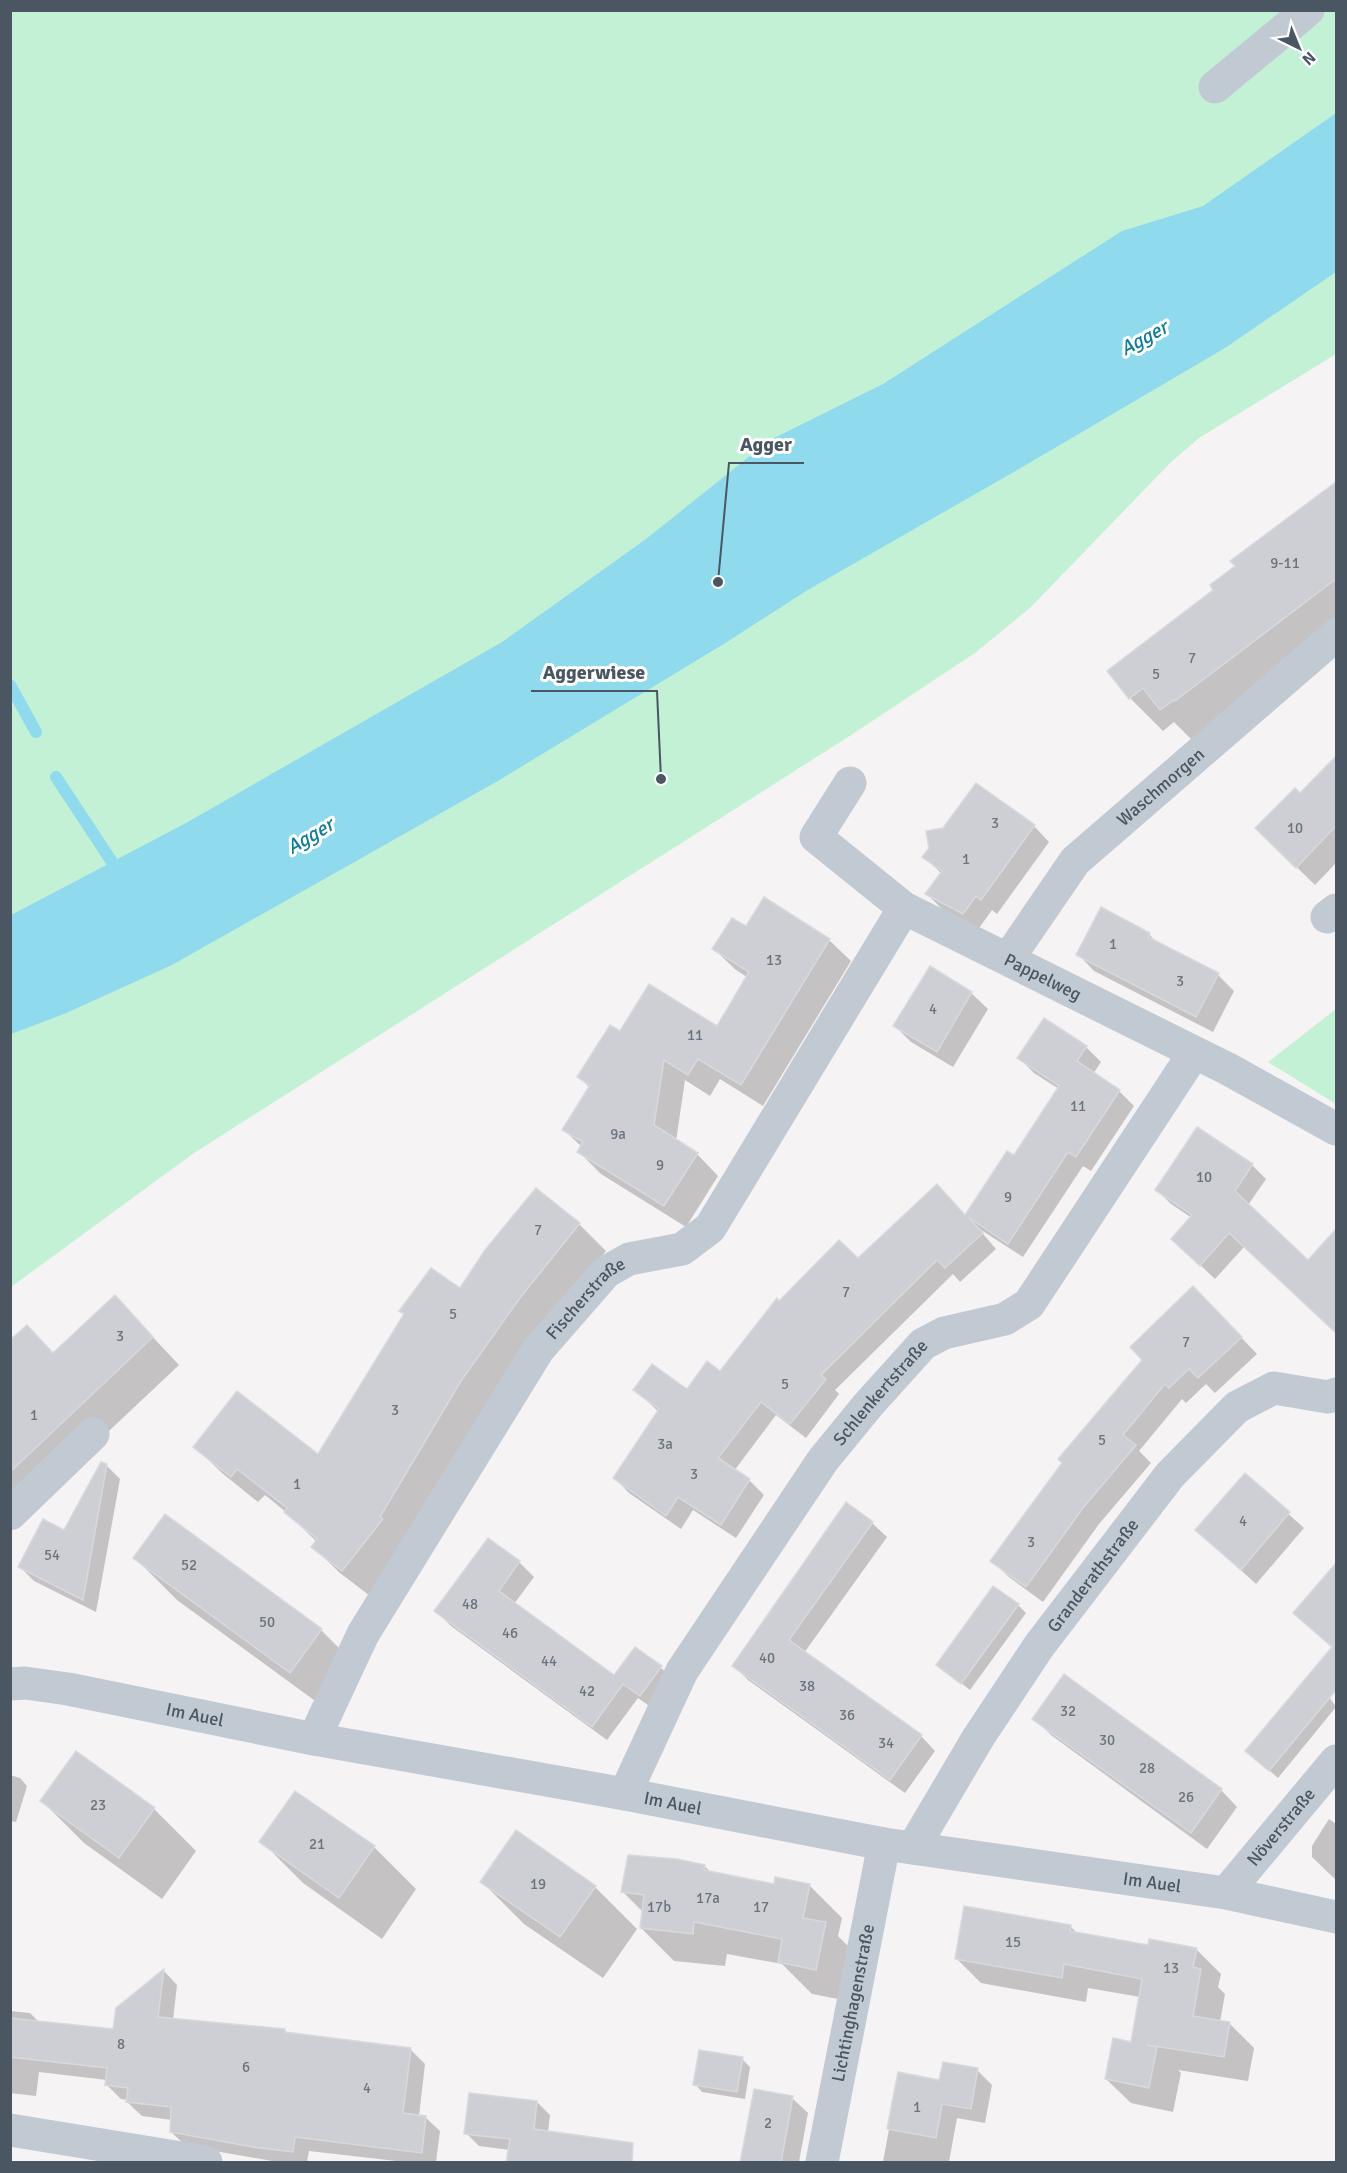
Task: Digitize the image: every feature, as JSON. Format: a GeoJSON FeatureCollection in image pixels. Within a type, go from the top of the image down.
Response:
{"type":"FeatureCollection","features":[{"type":"Feature","properties":{"kind":"street"},"geometry":{"type":"LineString","coordinates":[[1215,87],[1308,10]]}},
{"type":"Feature","properties":{"kind":"street","name":"Waschmorgen"},"geometry":{"type":"LineString","coordinates":[[1008,959],[1076,861],[1336,635]]}},
{"type":"Feature","properties":{"kind":"street","name":"Pappelweg"},"geometry":{"type":"LineString","coordinates":[[850,783],[816,837],[903,908],[1194,1053],[1336,1129]]}},
{"type":"Feature","properties":{"kind":"street","name":"Fischerstraße"},"geometry":{"type":"LineString","coordinates":[[314,1739],[363,1634],[538,1350],[606,1272],[629,1259],[682,1249],[710,1228],[903,908]]}},
{"type":"Feature","properties":{"kind":"street","name":"Schlenkertstraße"},"geometry":{"type":"LineString","coordinates":[[625,1794],[682,1671],[823,1460],[868,1405],[923,1344],[944,1333],[1005,1319],[1029,1304],[1194,1053]]}},
{"type":"Feature","properties":{"kind":"street","name":"Granderathstraße"},"geometry":{"type":"LineString","coordinates":[[899,1846],[978,1738],[1039,1646],[1170,1475],[1237,1407],[1274,1388],[1328,1397],[1336,1394]]}},
{"type":"Feature","properties":{"kind":"street"},"geometry":{"type":"LineString","coordinates":[[10,1514],[93,1434]]}},
{"type":"Feature","properties":{"kind":"street","name":"Im Auel"},"geometry":{"type":"LineString","coordinates":[[10,1684],[25,1683],[68,1689],[314,1739],[625,1794],[899,1846],[1226,1893],[1336,1917]]}},
{"type":"Feature","properties":{"kind":"street","name":"Növerstraße"},"geometry":{"type":"LineString","coordinates":[[1226,1893],[1336,1761]]}},
{"type":"Feature","properties":{"kind":"street","name":"Lichtinghagenstraße"},"geometry":{"type":"LineString","coordinates":[[822,2163],[899,1846]]}},
{"type":"Feature","properties":{"kind":"street"},"geometry":{"type":"LineString","coordinates":[[10,2130],[206,2163]]}},
{"type":"Feature","properties":{"kind":"green space"},"geometry":{"type":"Polygon","coordinates":[[[11,11],[1336,11],[1336,354],[1199,438],[1171,462],[1031,607],[975,653],[848,737],[194,1153],[11,1287],[11,922],[118,859],[11,915],[11,11]]]}},
{"type":"Feature","properties":{"kind":"green space"},"geometry":{"type":"Polygon","coordinates":[[[1336,1009],[1336,1104],[1268,1062],[1336,1009]]]}},
{"type":"Feature","properties":{"kind":"water","name":"Agger"},"geometry":{"type":"Polygon","coordinates":[[[1336,113],[1336,272],[1225,348],[806,591],[727,642],[496,782],[172,965],[64,1014],[11,1034],[11,915],[186,823],[502,642],[646,539],[770,440],[883,384],[1122,231],[1203,206],[1336,113]]]}},
{"type":"Feature","properties":{"kind":"building"},"geometry":{"type":"Polygon","coordinates":[[[1336,482],[1336,579],[1160,710],[1143,688],[1129,699],[1107,671],[1213,590],[1210,585],[1235,566],[1230,561],[1336,482]]]}},
{"type":"Feature","properties":{"kind":"building"},"geometry":{"type":"Polygon","coordinates":[[[1336,756],[1336,826],[1296,868],[1255,828],[1295,788],[1300,793],[1336,756]]]}},
{"type":"Feature","properties":{"kind":"building"},"geometry":{"type":"Polygon","coordinates":[[[976,783],[1035,825],[981,900],[976,896],[963,914],[925,894],[942,871],[922,857],[929,848],[926,831],[943,828],[976,783]]]}},
{"type":"Feature","properties":{"kind":"building"},"geometry":{"type":"Polygon","coordinates":[[[764,897],[830,939],[741,1085],[698,1059],[688,1075],[664,1060],[654,1125],[698,1153],[664,1206],[577,1152],[583,1142],[562,1130],[590,1085],[577,1077],[610,1025],[620,1031],[649,984],[717,1026],[749,972],[712,949],[732,918],[746,926],[764,897]]]}},
{"type":"Feature","properties":{"kind":"building"},"geometry":{"type":"Polygon","coordinates":[[[1101,907],[1150,933],[1148,937],[1219,973],[1196,1017],[1076,955],[1101,907]]]}},
{"type":"Feature","properties":{"kind":"building"},"geometry":{"type":"Polygon","coordinates":[[[930,966],[972,992],[937,1052],[893,1026],[930,966]]]}},
{"type":"Feature","properties":{"kind":"building"},"geometry":{"type":"Polygon","coordinates":[[[1044,1018],[1087,1046],[1077,1061],[1120,1090],[1076,1157],[1068,1152],[1008,1244],[968,1217],[983,1233],[945,1268],[937,1260],[821,1375],[826,1379],[790,1424],[761,1402],[718,1458],[750,1479],[721,1525],[678,1497],[666,1516],[613,1478],[659,1409],[633,1390],[652,1364],[687,1389],[707,1361],[720,1371],[777,1298],[779,1301],[839,1240],[858,1258],[937,1184],[965,1215],[1007,1151],[1014,1155],[1059,1086],[1017,1058],[1044,1018]]]}},
{"type":"Feature","properties":{"kind":"building"},"geometry":{"type":"Polygon","coordinates":[[[1197,1127],[1253,1164],[1235,1191],[1308,1260],[1336,1229],[1336,1333],[1229,1233],[1200,1266],[1171,1239],[1192,1215],[1155,1190],[1197,1127]]]}},
{"type":"Feature","properties":{"kind":"building"},"geometry":{"type":"Polygon","coordinates":[[[536,1188],[580,1223],[520,1298],[461,1381],[380,1517],[383,1519],[342,1571],[311,1547],[317,1539],[284,1512],[287,1508],[237,1469],[231,1477],[193,1447],[237,1391],[318,1454],[404,1314],[399,1311],[431,1268],[460,1288],[485,1250],[536,1188]]]}},
{"type":"Feature","properties":{"kind":"building"},"geometry":{"type":"Polygon","coordinates":[[[1193,1286],[1242,1337],[1198,1378],[1189,1369],[1169,1388],[1165,1384],[1123,1435],[1136,1445],[1083,1508],[1026,1587],[990,1561],[1062,1463],[1058,1459],[1142,1360],[1130,1347],[1193,1286]]]}},
{"type":"Feature","properties":{"kind":"building"},"geometry":{"type":"Polygon","coordinates":[[[115,1295],[153,1337],[10,1472],[10,1340],[27,1325],[53,1353],[115,1295]]]}},
{"type":"Feature","properties":{"kind":"building"},"geometry":{"type":"Polygon","coordinates":[[[101,1462],[107,1464],[83,1600],[18,1567],[43,1519],[64,1530],[101,1462]]]}},
{"type":"Feature","properties":{"kind":"building"},"geometry":{"type":"Polygon","coordinates":[[[1245,1473],[1290,1512],[1241,1570],[1195,1530],[1245,1473]]]}},
{"type":"Feature","properties":{"kind":"building"},"geometry":{"type":"Polygon","coordinates":[[[846,1502],[873,1522],[789,1640],[922,1735],[890,1780],[732,1666],[846,1502]]]}},
{"type":"Feature","properties":{"kind":"building"},"geometry":{"type":"Polygon","coordinates":[[[165,1514],[322,1629],[290,1673],[133,1558],[165,1514]]]}},
{"type":"Feature","properties":{"kind":"building"},"geometry":{"type":"Polygon","coordinates":[[[488,1538],[520,1561],[499,1591],[614,1675],[635,1647],[662,1666],[640,1696],[623,1684],[592,1727],[434,1611],[488,1538]]]}},
{"type":"Feature","properties":{"kind":"building"},"geometry":{"type":"Polygon","coordinates":[[[1336,1563],[1336,1690],[1269,1771],[1245,1751],[1332,1647],[1293,1613],[1336,1563]]]}},
{"type":"Feature","properties":{"kind":"building"},"geometry":{"type":"Polygon","coordinates":[[[993,1586],[1019,1604],[961,1684],[936,1665],[993,1586]]]}},
{"type":"Feature","properties":{"kind":"building"},"geometry":{"type":"Polygon","coordinates":[[[1064,1674],[1222,1789],[1191,1833],[1032,1719],[1064,1674]]]}},
{"type":"Feature","properties":{"kind":"building"},"geometry":{"type":"Polygon","coordinates":[[[76,1751],[155,1808],[119,1858],[40,1801],[76,1751]]]}},
{"type":"Feature","properties":{"kind":"building"},"geometry":{"type":"Polygon","coordinates":[[[295,1791],[375,1846],[339,1898],[259,1842],[295,1791]]]}},
{"type":"Feature","properties":{"kind":"building"},"geometry":{"type":"Polygon","coordinates":[[[516,1830],[596,1886],[560,1937],[480,1882],[516,1830]]]}},
{"type":"Feature","properties":{"kind":"building"},"geometry":{"type":"Polygon","coordinates":[[[628,1855],[677,1859],[705,1865],[704,1870],[774,1884],[775,1877],[810,1884],[803,1918],[826,1922],[816,1970],[778,1962],[782,1939],[694,1922],[693,1934],[640,1928],[644,1895],[621,1892],[628,1855]]]}},
{"type":"Feature","properties":{"kind":"building"},"geometry":{"type":"Polygon","coordinates":[[[964,1906],[1071,1925],[1070,1931],[1148,1945],[1149,1939],[1197,1948],[1193,1967],[1201,1969],[1193,2016],[1230,2022],[1224,2057],[1147,2045],[1157,2047],[1149,2088],[1105,2079],[1113,2038],[1131,2042],[1142,1979],[1064,1964],[1062,1978],[955,1959],[964,1906]]]}},
{"type":"Feature","properties":{"kind":"building"},"geometry":{"type":"Polygon","coordinates":[[[164,1969],[158,2017],[285,2029],[285,2032],[411,2048],[403,2113],[426,2116],[422,2153],[295,2137],[293,2152],[170,2132],[171,2107],[126,2102],[128,2088],[105,2085],[107,2068],[10,2057],[10,2018],[113,2029],[116,2008],[164,1969]]]}},
{"type":"Feature","properties":{"kind":"building"},"geometry":{"type":"Polygon","coordinates":[[[699,2050],[743,2057],[737,2092],[693,2085],[699,2050]]]}},
{"type":"Feature","properties":{"kind":"building"},"geometry":{"type":"Polygon","coordinates":[[[943,2062],[978,2068],[971,2109],[942,2104],[936,2138],[887,2129],[898,2072],[939,2080],[943,2062]]]}},
{"type":"Feature","properties":{"kind":"building"},"geometry":{"type":"Polygon","coordinates":[[[754,2089],[793,2096],[781,2163],[740,2163],[754,2089]]]}},
{"type":"Feature","properties":{"kind":"building"},"geometry":{"type":"Polygon","coordinates":[[[469,2093],[537,2101],[534,2129],[633,2143],[632,2163],[506,2163],[510,2139],[464,2134],[469,2093]]]}},
{"type":"Feature","properties":{"kind":"waterway"},"geometry":{"type":"LineString","coordinates":[[10,685],[36,732]]}},
{"type":"Feature","properties":{"kind":"waterway"},"geometry":{"type":"LineString","coordinates":[[56,777],[112,862],[116,875]]}},
{"type":"Feature","properties":{"kind":"place","name":"Agger"},"geometry":{"type":"Point","coordinates":[718,582]}},
{"type":"Feature","properties":{"kind":"place","name":"Aggerwiese"},"geometry":{"type":"Point","coordinates":[661,779]}}]}
